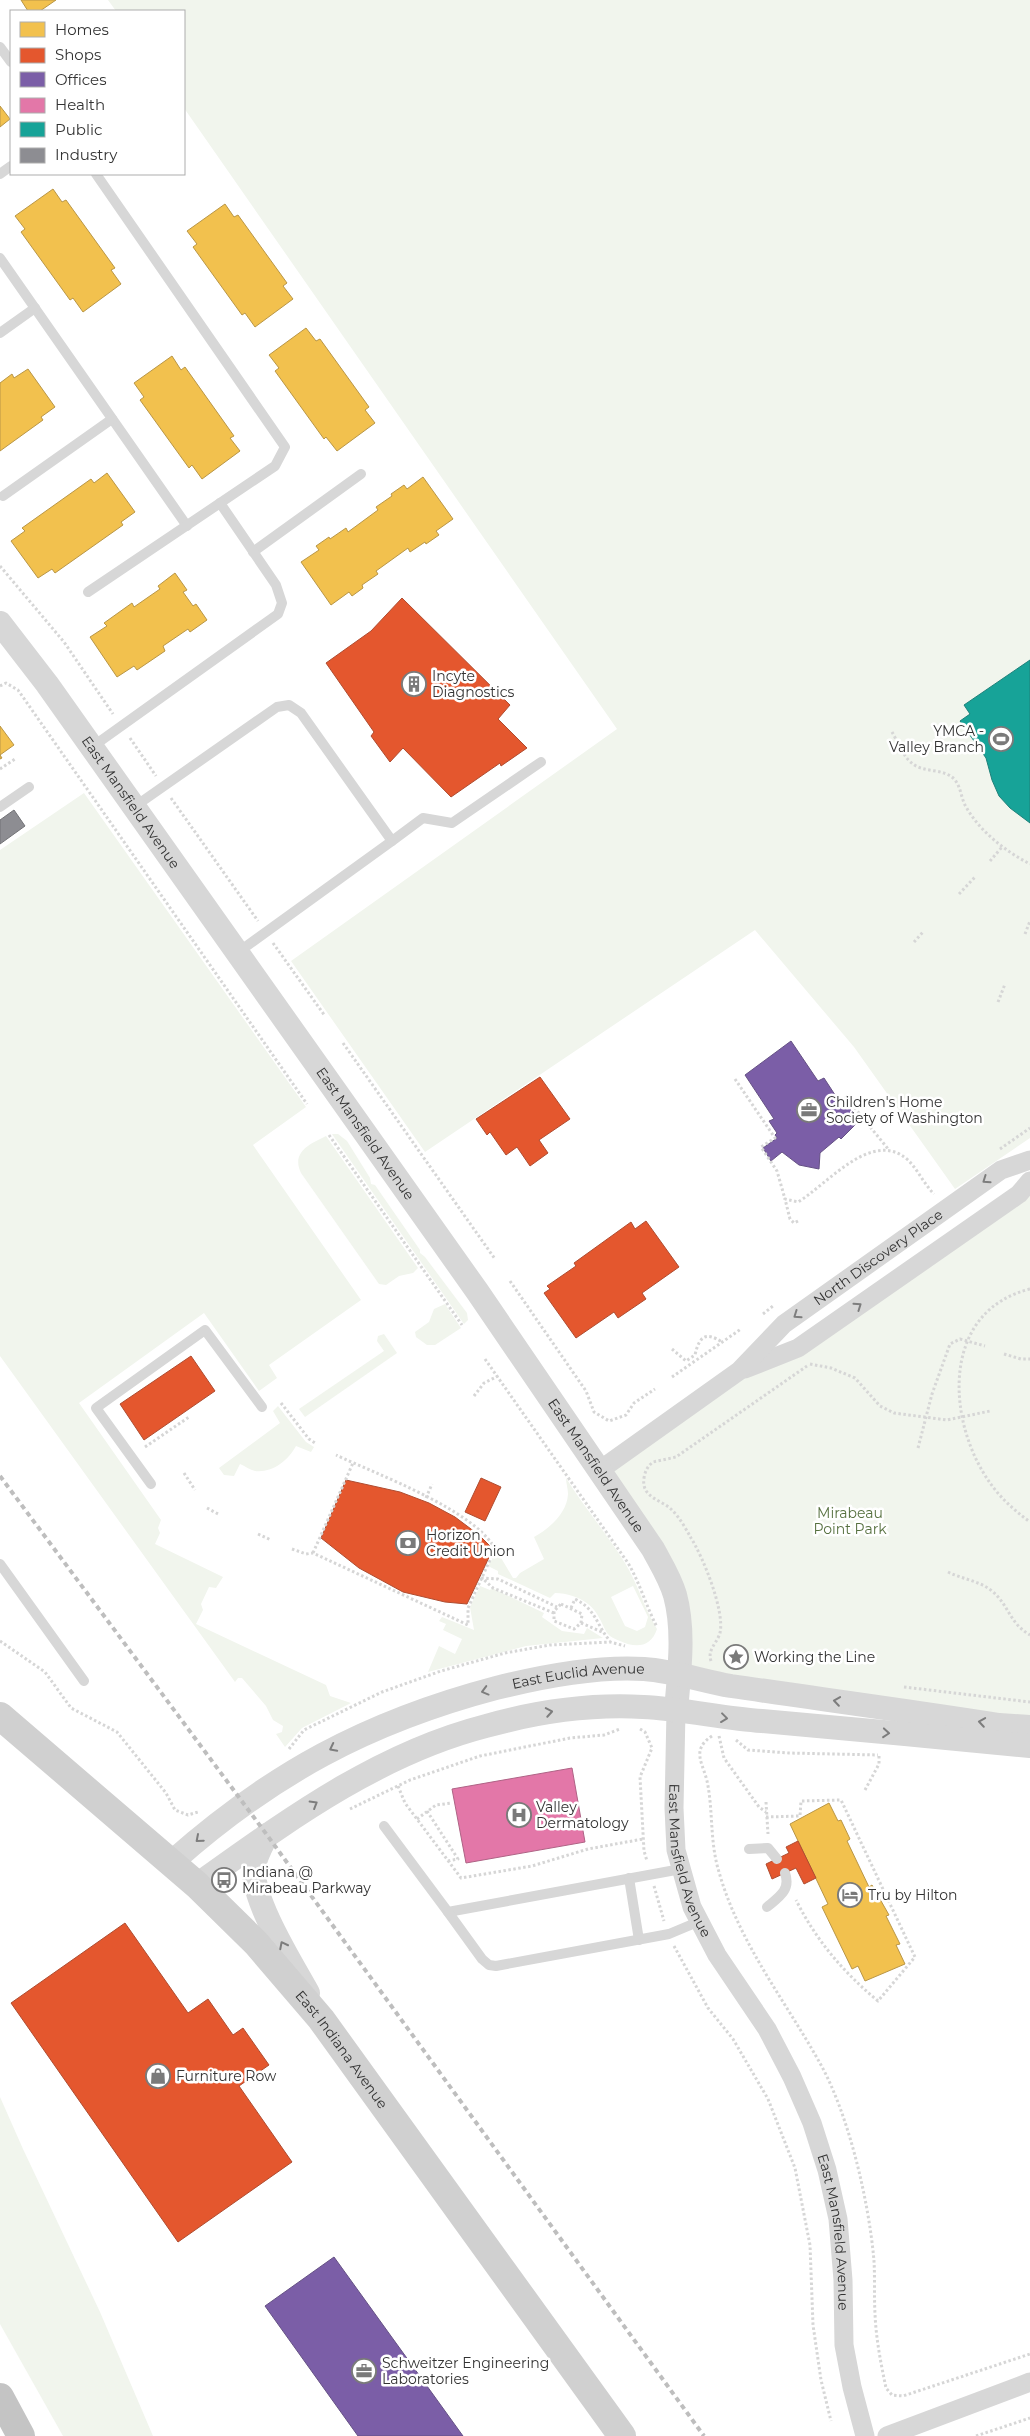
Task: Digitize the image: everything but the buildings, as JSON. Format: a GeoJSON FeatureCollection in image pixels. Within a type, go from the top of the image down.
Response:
{"type":"FeatureCollection","features":[{"type":"Feature","properties":{"kind":"highway"},"geometry":{"type":"LineString","coordinates":[[0,2397],[21,2436]]}},
{"type":"Feature","properties":{"kind":"main road","name":"East Indiana Avenue"},"geometry":{"type":"LineString","coordinates":[[0,1716],[172,1862],[256,1943],[321,2019],[622,2436]]}},
{"type":"Feature","properties":{"kind":"street","name":"East Mansfield Avenue"},"geometry":{"type":"LineString","coordinates":[[3,633],[92,747],[477,1291],[653,1549],[669,1578],[679,1613],[679,1675],[676,1711],[674,1808],[676,1850],[692,1907],[738,1990],[767,2029],[792,2077],[812,2122],[827,2170],[838,2220],[843,2280],[844,2346],[852,2387],[865,2436]]}},
{"type":"Feature","properties":{"kind":"street","name":"North Discovery Place"},"geometry":{"type":"LineString","coordinates":[[600,1470],[739,1371],[784,1324],[1001,1170],[1030,1160]]}},
{"type":"Feature","properties":{"kind":"street","name":"North Discovery Place"},"geometry":{"type":"LineString","coordinates":[[739,1371],[798,1348],[1018,1194],[1030,1181]]}},
{"type":"Feature","properties":{"kind":"street","name":"East Euclid Avenue"},"geometry":{"type":"LineString","coordinates":[[172,1862],[205,1833],[289,1773],[336,1747],[396,1719],[460,1698],[532,1679],[582,1672],[644,1669],[734,1686],[999,1725],[1030,1727]]}},
{"type":"Feature","properties":{"kind":"street"},"geometry":{"type":"LineString","coordinates":[[197,1885],[267,1835],[345,1785],[380,1766],[484,1726],[557,1711],[643,1707],[727,1718],[1030,1746]]}},
{"type":"Feature","properties":{"kind":"street"},"geometry":{"type":"LineString","coordinates":[[267,1835],[254,1866],[255,1882],[262,1904],[321,2019]]}},
{"type":"Feature","properties":{"kind":"street"},"geometry":{"type":"LineString","coordinates":[[887,2436],[1030,2382]]}},
{"type":"Feature","properties":{"kind":"lane"},"geometry":{"type":"LineString","coordinates":[[0,47],[10,61]]}},
{"type":"Feature","properties":{"kind":"lane"},"geometry":{"type":"LineString","coordinates":[[88,592],[276,466],[285,447],[97,175]]}},
{"type":"Feature","properties":{"kind":"lane"},"geometry":{"type":"LineString","coordinates":[[0,258],[186,526]]}},
{"type":"Feature","properties":{"kind":"lane"},"geometry":{"type":"LineString","coordinates":[[0,332],[35,308]]}},
{"type":"Feature","properties":{"kind":"lane"},"geometry":{"type":"LineString","coordinates":[[3,496],[112,419]]}},
{"type":"Feature","properties":{"kind":"lane"},"geometry":{"type":"LineString","coordinates":[[253,552],[360,474]]}},
{"type":"Feature","properties":{"kind":"lane"},"geometry":{"type":"LineString","coordinates":[[92,747],[278,614],[282,603],[276,585],[220,503]]}},
{"type":"Feature","properties":{"kind":"lane"},"geometry":{"type":"LineString","coordinates":[[133,807],[277,707],[289,705],[301,713],[392,841]]}},
{"type":"Feature","properties":{"kind":"lane"},"geometry":{"type":"LineString","coordinates":[[237,953],[423,818],[452,823],[541,762]]}},
{"type":"Feature","properties":{"kind":"lane"},"geometry":{"type":"LineString","coordinates":[[0,807],[29,787]]}},
{"type":"Feature","properties":{"kind":"lane"},"geometry":{"type":"LineString","coordinates":[[150,1484],[96,1408],[205,1330],[262,1407]]}},
{"type":"Feature","properties":{"kind":"lane"},"geometry":{"type":"LineString","coordinates":[[0,1564],[84,1680]]}},
{"type":"Feature","properties":{"kind":"lane"},"geometry":{"type":"LineString","coordinates":[[384,1826],[482,1959],[489,1965],[496,1966],[669,1934],[700,1921]]}},
{"type":"Feature","properties":{"kind":"lane"},"geometry":{"type":"LineString","coordinates":[[749,1849],[768,1848],[777,1859]]}},
{"type":"Feature","properties":{"kind":"lane"},"geometry":{"type":"LineString","coordinates":[[448,1912],[682,1869]]}},
{"type":"Feature","properties":{"kind":"lane"},"geometry":{"type":"LineString","coordinates":[[766,1907],[785,1890],[787,1882],[784,1873]]}},
{"type":"Feature","properties":{"kind":"lane"},"geometry":{"type":"LineString","coordinates":[[629,1878],[639,1940]]}},
{"type":"Feature","properties":{"kind":"path"},"geometry":{"type":"LineString","coordinates":[[0,566],[64,642],[158,778]]}},
{"type":"Feature","properties":{"kind":"path"},"geometry":{"type":"LineString","coordinates":[[0,686],[6,683],[18,690],[308,1104]]}},
{"type":"Feature","properties":{"kind":"path"},"geometry":{"type":"LineString","coordinates":[[892,732],[906,757],[914,766],[947,774],[954,779],[964,804],[977,822],[1002,847],[1030,864]]}},
{"type":"Feature","properties":{"kind":"path"},"geometry":{"type":"LineString","coordinates":[[0,769],[15,758]]}},
{"type":"Feature","properties":{"kind":"path"},"geometry":{"type":"LineString","coordinates":[[171,797],[260,924]]}},
{"type":"Feature","properties":{"kind":"path"},"geometry":{"type":"LineString","coordinates":[[990,861],[1002,847]]}},
{"type":"Feature","properties":{"kind":"path"},"geometry":{"type":"LineString","coordinates":[[959,894],[975,876]]}},
{"type":"Feature","properties":{"kind":"path"},"geometry":{"type":"LineString","coordinates":[[1025,934],[1030,921]]}},
{"type":"Feature","properties":{"kind":"path"},"geometry":{"type":"LineString","coordinates":[[914,942],[923,932]]}},
{"type":"Feature","properties":{"kind":"path"},"geometry":{"type":"LineString","coordinates":[[273,942],[325,1016]]}},
{"type":"Feature","properties":{"kind":"path"},"geometry":{"type":"LineString","coordinates":[[998,1002],[1005,984]]}},
{"type":"Feature","properties":{"kind":"path"},"geometry":{"type":"LineString","coordinates":[[343,1043],[495,1259]]}},
{"type":"Feature","properties":{"kind":"path"},"geometry":{"type":"LineString","coordinates":[[735,1079],[775,1138],[761,1148],[777,1171],[790,1219],[794,1223],[798,1221]]}},
{"type":"Feature","properties":{"kind":"path"},"geometry":{"type":"LineString","coordinates":[[845,1096],[889,1151]]}},
{"type":"Feature","properties":{"kind":"path"},"geometry":{"type":"LineString","coordinates":[[329,1135],[462,1325]]}},
{"type":"Feature","properties":{"kind":"path"},"geometry":{"type":"LineString","coordinates":[[785,1199],[798,1202],[864,1154],[878,1150],[889,1151],[909,1161],[934,1194]]}},
{"type":"Feature","properties":{"kind":"path"},"geometry":{"type":"LineString","coordinates":[[510,1281],[586,1391],[594,1412],[609,1421],[626,1415],[634,1403],[655,1389]]}},
{"type":"Feature","properties":{"kind":"path"},"geometry":{"type":"LineString","coordinates":[[1030,1289],[1011,1295],[993,1305],[977,1321],[966,1341],[960,1384],[962,1417],[970,1446],[983,1472],[1004,1500],[1030,1522]]}},
{"type":"Feature","properties":{"kind":"path"},"geometry":{"type":"LineString","coordinates":[[672,1377],[741,1329]]}},
{"type":"Feature","properties":{"kind":"path"},"geometry":{"type":"LineString","coordinates":[[686,1361],[694,1355],[697,1343],[704,1337],[713,1337],[722,1342]]}},
{"type":"Feature","properties":{"kind":"path"},"geometry":{"type":"LineString","coordinates":[[918,1448],[932,1394],[950,1344],[956,1339],[985,1346]]}},
{"type":"Feature","properties":{"kind":"path"},"geometry":{"type":"LineString","coordinates":[[672,1349],[689,1365]]}},
{"type":"Feature","properties":{"kind":"path"},"geometry":{"type":"LineString","coordinates":[[1004,1354],[1021,1359],[1030,1358]]}},
{"type":"Feature","properties":{"kind":"path"},"geometry":{"type":"LineString","coordinates":[[712,1664],[710,1653],[720,1632],[720,1623],[709,1577],[702,1559],[681,1521],[671,1508],[648,1494],[644,1489],[645,1473],[653,1462],[676,1457],[818,1358]]}},
{"type":"Feature","properties":{"kind":"path"},"geometry":{"type":"LineString","coordinates":[[486,1359],[628,1563],[639,1582],[649,1612],[659,1629]]}},
{"type":"Feature","properties":{"kind":"path"},"geometry":{"type":"LineString","coordinates":[[810,1364],[831,1368],[855,1378],[885,1410],[947,1420],[990,1411]]}},
{"type":"Feature","properties":{"kind":"path"},"geometry":{"type":"LineString","coordinates":[[474,1396],[484,1383],[498,1376]]}},
{"type":"Feature","properties":{"kind":"path"},"geometry":{"type":"LineString","coordinates":[[281,1403],[309,1439],[316,1443]]}},
{"type":"Feature","properties":{"kind":"path"},"geometry":{"type":"LineString","coordinates":[[145,1447],[189,1417]]}},
{"type":"Feature","properties":{"kind":"path"},"geometry":{"type":"LineString","coordinates":[[292,1549],[306,1554],[313,1553],[468,1625],[468,1608],[495,1549],[491,1541],[452,1510],[336,1456]]}},
{"type":"Feature","properties":{"kind":"path"},"geometry":{"type":"LineString","coordinates":[[313,1553],[353,1464]]}},
{"type":"Feature","properties":{"kind":"path"},"geometry":{"type":"LineString","coordinates":[[184,1474],[195,1490]]}},
{"type":"Feature","properties":{"kind":"path"},"geometry":{"type":"LineString","coordinates":[[426,1498],[432,1484]]}},
{"type":"Feature","properties":{"kind":"path"},"geometry":{"type":"LineString","coordinates":[[207,1508],[220,1515]]}},
{"type":"Feature","properties":{"kind":"path"},"geometry":{"type":"LineString","coordinates":[[258,1534],[272,1540]]}},
{"type":"Feature","properties":{"kind":"path"},"geometry":{"type":"LineString","coordinates":[[948,1572],[986,1586],[1002,1600],[1013,1622],[1030,1635]]}},
{"type":"Feature","properties":{"kind":"path"},"geometry":{"type":"LineString","coordinates":[[482,1578],[498,1579],[557,1607]]}},
{"type":"Feature","properties":{"kind":"path"},"geometry":{"type":"LineString","coordinates":[[482,1578],[493,1588],[554,1613]]}},
{"type":"Feature","properties":{"kind":"path"},"geometry":{"type":"LineString","coordinates":[[519,1599],[524,1591]]}},
{"type":"Feature","properties":{"kind":"path"},"geometry":{"type":"LineString","coordinates":[[571,1608],[575,1599],[587,1607],[596,1615],[602,1632],[610,1642]]}},
{"type":"Feature","properties":{"kind":"path"},"geometry":{"type":"LineString","coordinates":[[560,1604],[582,1614],[581,1623],[574,1629],[554,1621],[554,1613],[557,1607],[560,1604]]}},
{"type":"Feature","properties":{"kind":"path"},"geometry":{"type":"LineString","coordinates":[[581,1623],[602,1632]]}},
{"type":"Feature","properties":{"kind":"path"},"geometry":{"type":"LineString","coordinates":[[0,1641],[45,1672],[71,1708],[116,1732],[166,1792],[175,1810],[188,1815],[200,1811]]}},
{"type":"Feature","properties":{"kind":"path"},"geometry":{"type":"LineString","coordinates":[[283,1753],[304,1730],[353,1705],[410,1680],[505,1653],[550,1645],[610,1642],[631,1650]]}},
{"type":"Feature","properties":{"kind":"path"},"geometry":{"type":"LineString","coordinates":[[899,1687],[1030,1702]]}},
{"type":"Feature","properties":{"kind":"path"},"geometry":{"type":"LineString","coordinates":[[344,1809],[353,1808],[398,1786],[480,1756],[570,1738],[604,1736],[626,1726]]}},
{"type":"Feature","properties":{"kind":"path"},"geometry":{"type":"LineString","coordinates":[[636,1727],[645,1732],[652,1748],[640,1777],[644,1839],[650,1874],[669,1934],[708,2008],[733,2039],[768,2099],[795,2168],[810,2245],[813,2325],[821,2380],[831,2421]]}},
{"type":"Feature","properties":{"kind":"path"},"geometry":{"type":"LineString","coordinates":[[719,1733],[724,1758],[759,1807],[766,1812]]}},
{"type":"Feature","properties":{"kind":"path"},"geometry":{"type":"LineString","coordinates":[[864,1790],[879,1764],[879,1755]]}},
{"type":"Feature","properties":{"kind":"path"},"geometry":{"type":"LineString","coordinates":[[398,1786],[405,1803],[461,1878],[532,1866],[588,1849],[644,1839]]}},
{"type":"Feature","properties":{"kind":"path"},"geometry":{"type":"LineString","coordinates":[[766,1817],[800,1816],[801,1800],[841,1800],[915,1957],[878,2001],[856,1984],[828,1952],[795,1899],[798,1894]]}},
{"type":"Feature","properties":{"kind":"path"},"geometry":{"type":"LineString","coordinates":[[766,1802],[768,1836],[774,1838]]}},
{"type":"Feature","properties":{"kind":"path"},"geometry":{"type":"LineString","coordinates":[[417,1819],[436,1805],[452,1803]]}},
{"type":"Feature","properties":{"kind":"path"},"geometry":{"type":"LineString","coordinates":[[427,1812],[458,1859],[448,1861]]}},
{"type":"Feature","properties":{"kind":"path"},"geometry":{"type":"LineString","coordinates":[[976,2436],[1030,2418]]}},
{"type":"Feature","properties":{"kind":"green space"},"geometry":{"type":"Polygon","coordinates":[[[108,0],[1030,0],[1030,1138],[955,1189],[854,1047],[755,930],[425,1152],[291,961],[617,729],[185,109],[185,10],[115,10],[108,0]]]}},
{"type":"Feature","properties":{"kind":"green space"},"geometry":{"type":"Polygon","coordinates":[[[84,793],[306,1107],[253,1145],[361,1300],[269,1365],[277,1378],[259,1391],[204,1313],[79,1403],[161,1520],[158,1528],[160,1533],[155,1544],[223,1577],[216,1588],[209,1587],[201,1604],[203,1610],[196,1624],[326,1685],[330,1696],[351,1703],[302,1728],[285,1747],[276,1734],[282,1732],[283,1726],[273,1720],[266,1706],[242,1678],[238,1678],[235,1682],[0,1356],[0,850],[84,793]]]}},
{"type":"Feature","properties":{"kind":"green space"},"geometry":{"type":"Polygon","coordinates":[[[332,1134],[338,1134],[347,1141],[370,1178],[371,1184],[375,1185],[420,1250],[420,1253],[467,1313],[468,1320],[464,1324],[332,1134]]]}},
{"type":"Feature","properties":{"kind":"green space"},"geometry":{"type":"Polygon","coordinates":[[[326,1136],[418,1268],[413,1273],[399,1276],[386,1285],[379,1284],[301,1173],[298,1159],[300,1154],[308,1146],[326,1136]]]}},
{"type":"Feature","properties":{"kind":"green space","name":"Mirabeau Point Park"},"geometry":{"type":"Polygon","coordinates":[[[1030,1181],[1030,1727],[679,1675],[679,1613],[600,1470],[739,1371],[798,1348],[1030,1181]]]}},
{"type":"Feature","properties":{"kind":"green space"},"geometry":{"type":"Polygon","coordinates":[[[445,1304],[461,1328],[435,1345],[427,1345],[416,1337],[415,1332],[429,1322],[434,1309],[445,1304]]]}},
{"type":"Feature","properties":{"kind":"green space"},"geometry":{"type":"Polygon","coordinates":[[[384,1334],[397,1353],[305,1417],[299,1409],[384,1351],[377,1341],[378,1336],[384,1334]]]}},
{"type":"Feature","properties":{"kind":"green space"},"geometry":{"type":"Polygon","coordinates":[[[278,1406],[306,1442],[314,1447],[311,1452],[296,1446],[289,1457],[273,1468],[255,1471],[240,1464],[234,1476],[224,1475],[219,1468],[280,1423],[273,1411],[278,1406]]]}},
{"type":"Feature","properties":{"kind":"green space"},"geometry":{"type":"Polygon","coordinates":[[[566,1478],[618,1552],[634,1579],[657,1629],[651,1640],[647,1643],[631,1645],[611,1637],[594,1610],[581,1599],[559,1593],[555,1593],[550,1598],[498,1574],[498,1571],[488,1566],[497,1551],[513,1578],[516,1578],[520,1573],[544,1559],[534,1537],[552,1524],[565,1507],[568,1494],[566,1478]],[[633,1586],[611,1597],[625,1626],[637,1631],[645,1627],[648,1617],[633,1586]]]}},
{"type":"Feature","properties":{"kind":"green space"},"geometry":{"type":"Polygon","coordinates":[[[480,1586],[490,1590],[492,1588],[544,1613],[542,1617],[562,1631],[584,1634],[587,1628],[603,1638],[526,1646],[428,1672],[439,1646],[455,1654],[462,1639],[443,1630],[446,1624],[439,1621],[442,1617],[474,1630],[470,1607],[480,1586]]]}},
{"type":"Feature","properties":{"kind":"green space"},"geometry":{"type":"Polygon","coordinates":[[[0,2097],[100,2312],[153,2436],[63,2436],[0,2324],[0,2097]]]}},
{"type":"Feature","properties":{"kind":"railway"},"geometry":{"type":"LineString","coordinates":[[0,1476],[267,1835],[704,2436]]}},
{"type":"Feature","properties":{"kind":"place","name":"Incyte Diagnostics"},"geometry":{"type":"Point","coordinates":[414,684]}},
{"type":"Feature","properties":{"kind":"place","name":"YMCA - Valley Branch"},"geometry":{"type":"Point","coordinates":[1001,739]}},
{"type":"Feature","properties":{"kind":"place","name":"Children's Home Society of Washington"},"geometry":{"type":"Point","coordinates":[809,1110]}},
{"type":"Feature","properties":{"kind":"place","name":"Horizon Credit Union"},"geometry":{"type":"Point","coordinates":[408,1543]}},
{"type":"Feature","properties":{"kind":"place","name":"Working the Line"},"geometry":{"type":"Point","coordinates":[736,1657]}},
{"type":"Feature","properties":{"kind":"place","name":"Valley Dermatology"},"geometry":{"type":"Point","coordinates":[519,1815]}},
{"type":"Feature","properties":{"kind":"place","name":"Indiana @ Mirabeau Parkway"},"geometry":{"type":"Point","coordinates":[224,1880]}},
{"type":"Feature","properties":{"kind":"place","name":"Tru by Hilton"},"geometry":{"type":"Point","coordinates":[850,1895]}},
{"type":"Feature","properties":{"kind":"place","name":"Furniture Row"},"geometry":{"type":"Point","coordinates":[158,2076]}},
{"type":"Feature","properties":{"kind":"place","name":"Schweitzer Engineering Laboratories"},"geometry":{"type":"Point","coordinates":[364,2371]}}]}
